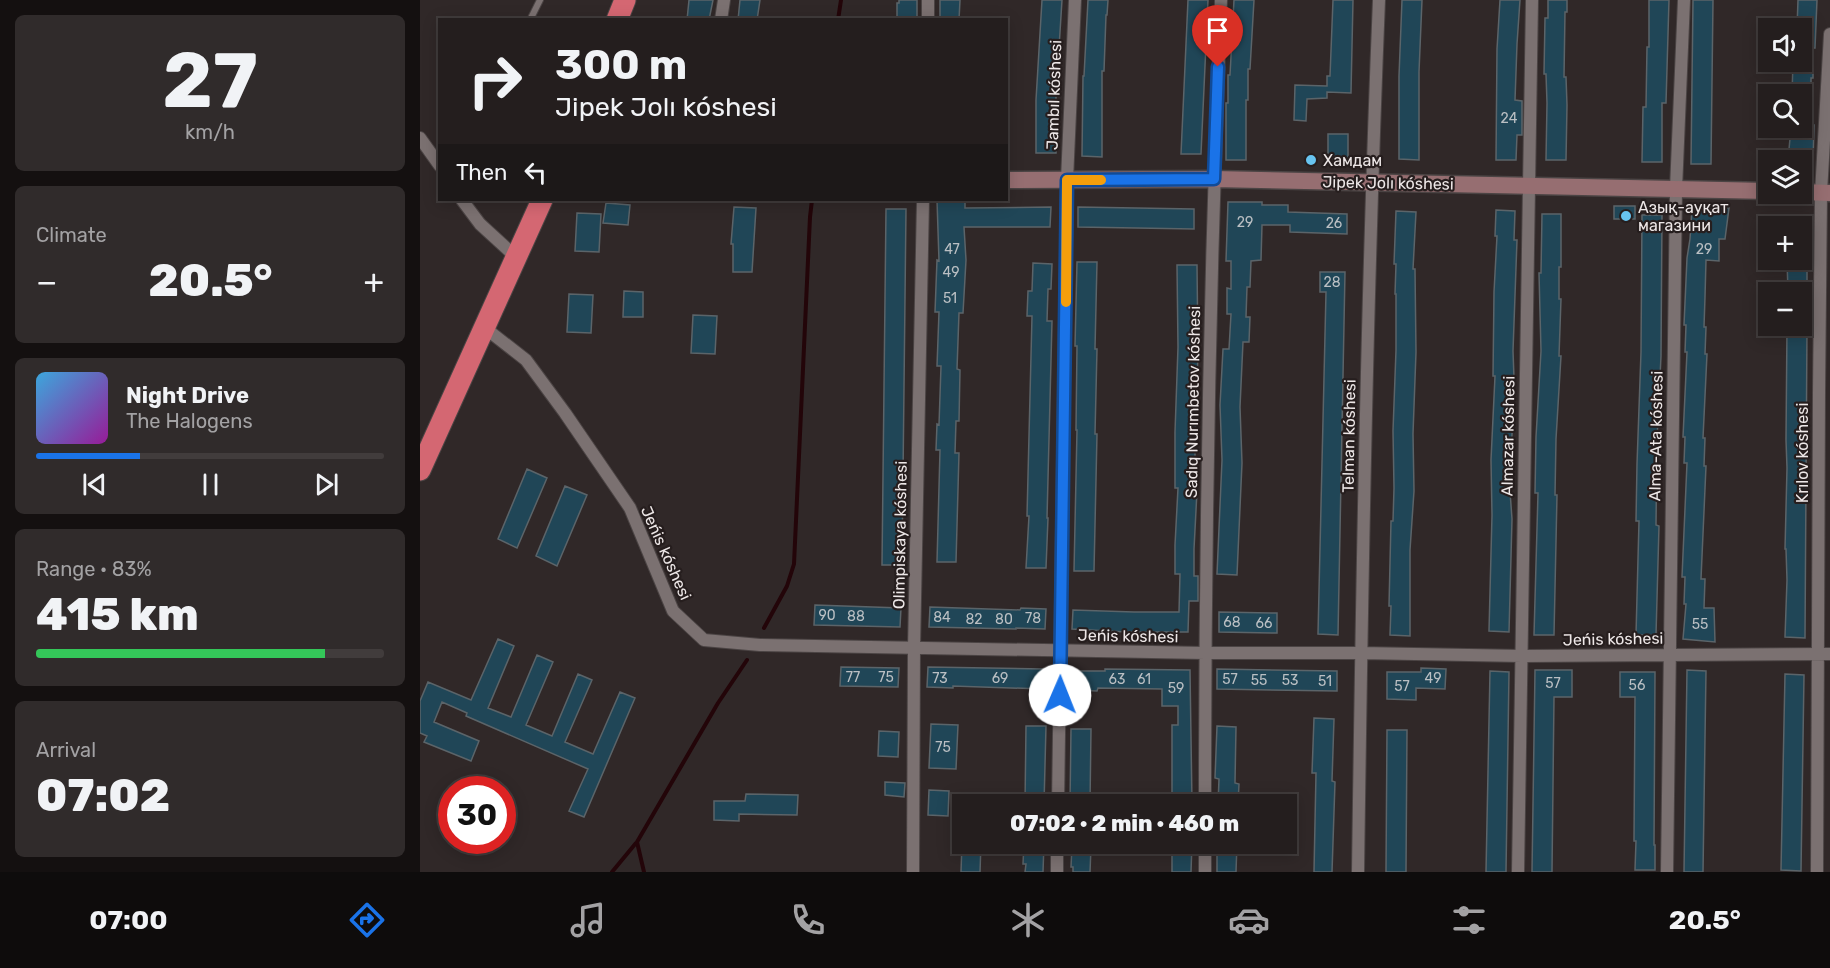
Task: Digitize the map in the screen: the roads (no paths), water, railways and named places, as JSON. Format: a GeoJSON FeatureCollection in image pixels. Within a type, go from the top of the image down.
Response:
{"type":"FeatureCollection","features":[{"type":"Feature","properties":{"kind":"highway"},"geometry":{"type":"LineString","coordinates":[[618,18],[625,0]]}},
{"type":"Feature","properties":{"kind":"highway"},"geometry":{"type":"LineString","coordinates":[[420,470],[542,201]]}},
{"type":"Feature","properties":{"kind":"street"},"geometry":{"type":"LineString","coordinates":[[721,18],[724,0]]}},
{"type":"Feature","properties":{"kind":"street"},"geometry":{"type":"LineString","coordinates":[[928,0],[928,18]]}},
{"type":"Feature","properties":{"kind":"street","name":"Jambıl kóshesi"},"geometry":{"type":"LineString","coordinates":[[1058,794],[1067,180],[1075,0]]}},
{"type":"Feature","properties":{"kind":"street","name":"Sadıq Nurımbetov kóshesi"},"geometry":{"type":"LineString","coordinates":[[1205,794],[1205,654],[1214,179],[1221,0]]}},
{"type":"Feature","properties":{"kind":"street","name":"Telman kóshesi"},"geometry":{"type":"LineString","coordinates":[[1358,872],[1371,183],[1379,0]]}},
{"type":"Feature","properties":{"kind":"street","name":"Almazar kóshesi"},"geometry":{"type":"LineString","coordinates":[[1518,872],[1532,0]]}},
{"type":"Feature","properties":{"kind":"street","name":"Alma-Ata kóshesi"},"geometry":{"type":"LineString","coordinates":[[1667,872],[1676,189],[1684,0]]}},
{"type":"Feature","properties":{"kind":"street","name":"Krılov kóshesi"},"geometry":{"type":"LineString","coordinates":[[1817,872],[1824,654],[1824,393],[1830,34]]}},
{"type":"Feature","properties":{"kind":"street"},"geometry":{"type":"LineString","coordinates":[[420,138],[438,163]]}},
{"type":"Feature","properties":{"kind":"street","name":"Jipek Jolı kóshesi"},"geometry":{"type":"LineString","coordinates":[[1008,180],[1214,179],[1758,191]]}},
{"type":"Feature","properties":{"kind":"street"},"geometry":{"type":"LineString","coordinates":[[463,201],[480,224],[516,257]]}},
{"type":"Feature","properties":{"kind":"street","name":"Olimpiskaya kóshesi"},"geometry":{"type":"LineString","coordinates":[[913,872],[914,649],[923,201]]}},
{"type":"Feature","properties":{"kind":"street","name":"Jeńis kóshesi"},"geometry":{"type":"LineString","coordinates":[[485,328],[526,360],[564,413],[630,508],[673,611],[704,640],[760,645],[1205,654],[1361,653],[1522,656],[1824,654]]}},
{"type":"Feature","properties":{"kind":"street"},"geometry":{"type":"LineString","coordinates":[[1057,854],[1057,872]]}},
{"type":"Feature","properties":{"kind":"street"},"geometry":{"type":"LineString","coordinates":[[1205,854],[1205,872]]}},
{"type":"Feature","properties":{"kind":"lane"},"geometry":{"type":"LineString","coordinates":[[531,18],[540,0]]}},
{"type":"Feature","properties":{"kind":"lane"},"geometry":{"type":"LineString","coordinates":[[619,0],[625,0]]}},
{"type":"Feature","properties":{"kind":"waterway"},"geometry":{"type":"LineString","coordinates":[[838,18],[841,0]]}},
{"type":"Feature","properties":{"kind":"waterway"},"geometry":{"type":"LineString","coordinates":[[764,628],[787,586],[794,564],[812,201]]}},
{"type":"Feature","properties":{"kind":"waterway"},"geometry":{"type":"LineString","coordinates":[[644,872],[637,842],[718,703],[747,660]]}},
{"type":"Feature","properties":{"kind":"waterway"},"geometry":{"type":"LineString","coordinates":[[612,872],[636,843]]}},
{"type":"Feature","properties":{"kind":"place","name":"Хамдам"},"geometry":{"type":"Point","coordinates":[1311,160]}},
{"type":"Feature","properties":{"kind":"place","name":"Азық-ауқат магазини"},"geometry":{"type":"Point","coordinates":[1626,216]}}]}
